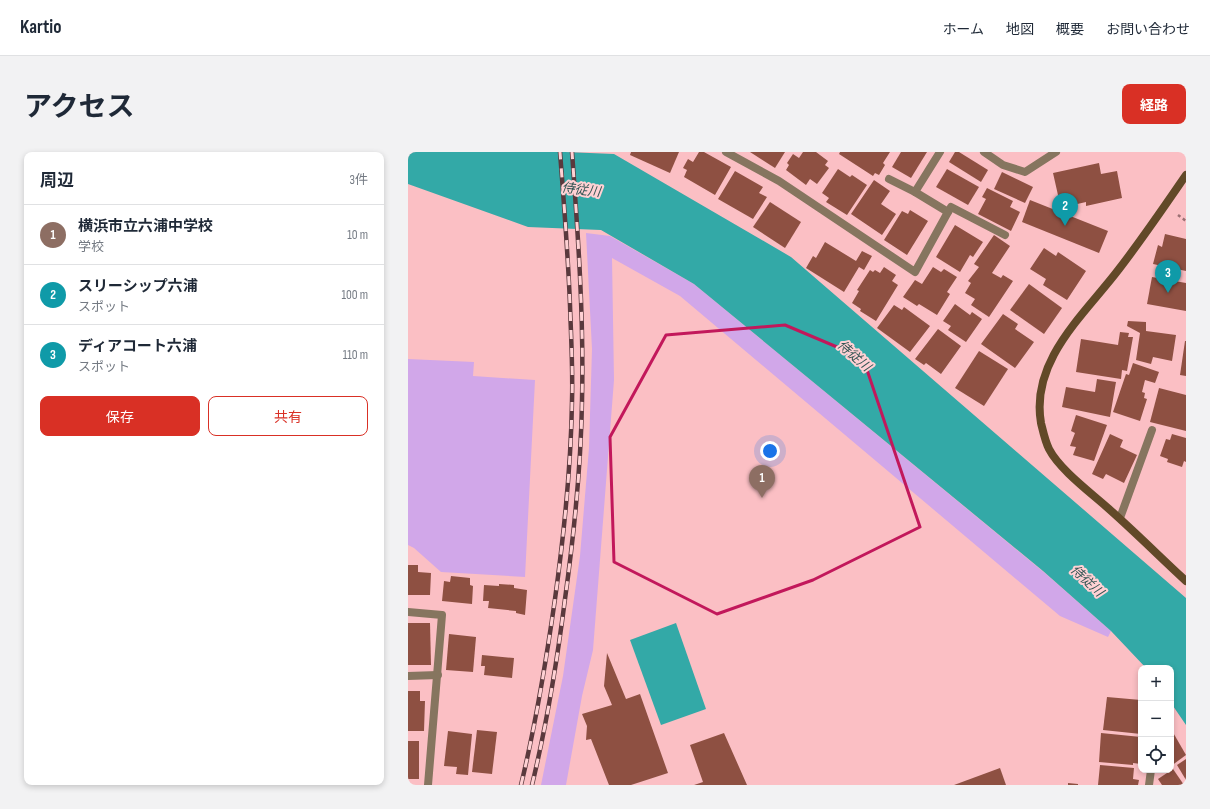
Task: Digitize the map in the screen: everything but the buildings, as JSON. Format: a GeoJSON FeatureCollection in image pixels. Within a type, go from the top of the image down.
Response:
{"type":"FeatureCollection","features":[{"type":"Feature","properties":{"kind":"street"},"geometry":{"type":"LineString","coordinates":[[726,152],[779,181],[915,272],[951,207],[1005,235]]}},
{"type":"Feature","properties":{"kind":"street"},"geometry":{"type":"LineString","coordinates":[[915,192],[940,152]]}},
{"type":"Feature","properties":{"kind":"street"},"geometry":{"type":"LineString","coordinates":[[984,152],[1003,165],[1025,172],[1054,153]]}},
{"type":"Feature","properties":{"kind":"street"},"geometry":{"type":"LineString","coordinates":[[1186,175],[1119,269],[1067,334],[1050,362],[1042,382],[1039,409],[1043,432],[1049,449],[1060,465],[1120,518],[1186,581]]}},
{"type":"Feature","properties":{"kind":"street"},"geometry":{"type":"LineString","coordinates":[[889,179],[915,192],[948,212]]}},
{"type":"Feature","properties":{"kind":"street"},"geometry":{"type":"LineString","coordinates":[[1120,518],[1152,430]]}},
{"type":"Feature","properties":{"kind":"street"},"geometry":{"type":"LineString","coordinates":[[408,612],[442,615],[428,785]]}},
{"type":"Feature","properties":{"kind":"street"},"geometry":{"type":"LineString","coordinates":[[408,676],[438,675]]}},
{"type":"Feature","properties":{"kind":"street"},"geometry":{"type":"LineString","coordinates":[[1149,785],[1151,773]]}},
{"type":"Feature","properties":{"kind":"highlighted area"},"geometry":{"type":"Polygon","coordinates":[[[785,325],[863,358],[920,527],[813,580],[717,614],[614,562],[610,437],[666,335],[785,325]]]}},
{"type":"Feature","properties":{"kind":"shaded area"},"geometry":{"type":"Polygon","coordinates":[[[586,233],[610,236],[694,284],[1046,574],[1111,631],[1108,637],[1060,616],[680,296],[612,258],[614,380],[593,650],[582,696],[566,785],[541,785],[563,676],[580,556],[589,448],[592,349],[586,233]]]}},
{"type":"Feature","properties":{"kind":"shaded area"},"geometry":{"type":"Polygon","coordinates":[[[408,359],[474,362],[473,376],[535,380],[525,577],[441,572],[414,548],[408,545],[408,359]]]}},
{"type":"Feature","properties":{"kind":"water","name":"侍従川"},"geometry":{"type":"Polygon","coordinates":[[[408,152],[565,152],[614,154],[791,257],[1186,598],[1186,725],[1174,707],[1174,665],[1143,665],[1111,631],[1043,571],[694,284],[601,230],[528,227],[408,184],[408,152]]]}},
{"type":"Feature","properties":{"kind":"water"},"geometry":{"type":"Polygon","coordinates":[[[676,623],[706,709],[661,725],[630,640],[676,623]]]}},
{"type":"Feature","properties":{"kind":"railway"},"geometry":{"type":"LineString","coordinates":[[521,785],[536,716],[552,623],[569,476],[572,353],[560,152]]}},
{"type":"Feature","properties":{"kind":"railway"},"geometry":{"type":"LineString","coordinates":[[532,785],[547,716],[559,646],[579,476],[582,370],[581,308],[572,152]]}},
{"type":"Feature","properties":{"kind":"place","name":"スリーシップ六浦"},"geometry":{"type":"Point","coordinates":[1065,226]}},
{"type":"Feature","properties":{"kind":"place","name":"ディアコート六浦"},"geometry":{"type":"Point","coordinates":[1168,293]}},
{"type":"Feature","properties":{"kind":"place","name":"横浜市立六浦中学校"},"geometry":{"type":"Point","coordinates":[762,498]}}]}
